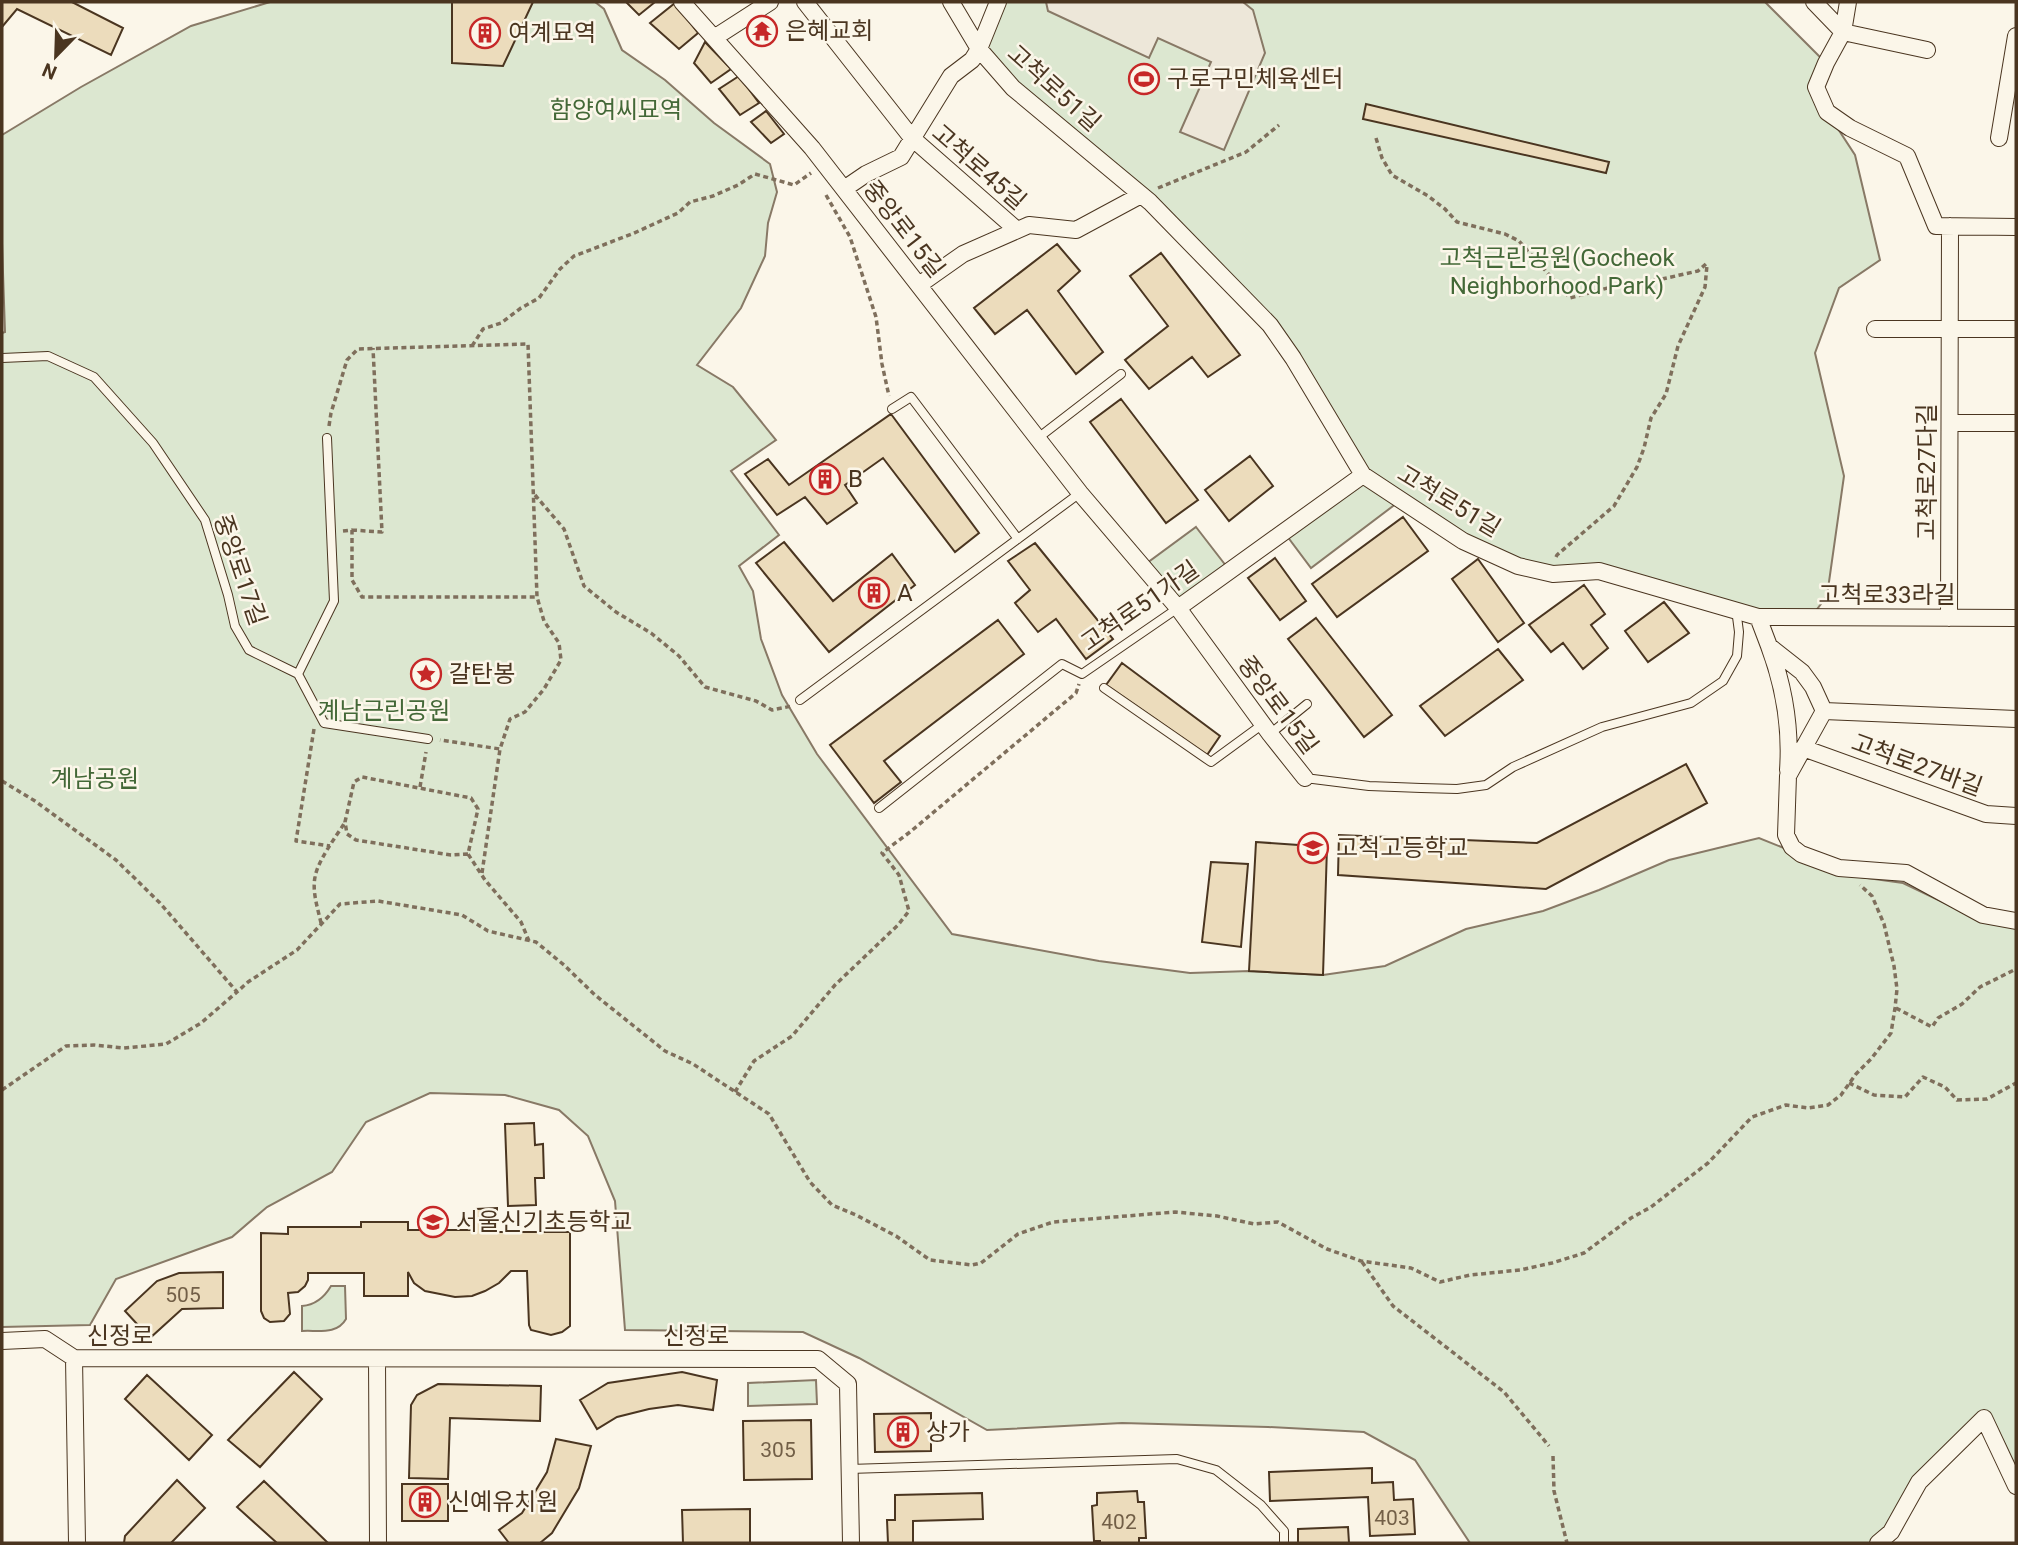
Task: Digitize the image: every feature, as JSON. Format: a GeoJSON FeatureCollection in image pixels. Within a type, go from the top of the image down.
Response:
{"type":"FeatureCollection","features":[{"type":"Feature","properties":{"kind":"street","name":"중앙로15길"},"geometry":{"type":"LineString","coordinates":[[682,2],[824,164],[1080,493],[1178,608],[1305,778]]}},
{"type":"Feature","properties":{"kind":"street"},"geometry":{"type":"LineString","coordinates":[[714,38],[769,2]]}},
{"type":"Feature","properties":{"kind":"street"},"geometry":{"type":"LineString","coordinates":[[805,2],[912,138]]}},
{"type":"Feature","properties":{"kind":"street","name":"고척로51길"},"geometry":{"type":"LineString","coordinates":[[951,2],[979,49],[1013,88],[1141,195],[1270,325],[1293,358],[1363,475],[1463,541],[1518,566],[1553,574],[1599,571],[1758,617]]}},
{"type":"Feature","properties":{"kind":"street","name":"고척로45길"},"geometry":{"type":"LineString","coordinates":[[844,189],[866,174],[901,158],[951,76],[972,60],[979,49],[998,2]]}},
{"type":"Feature","properties":{"kind":"street"},"geometry":{"type":"LineString","coordinates":[[1814,2],[1843,32],[1927,50]]}},
{"type":"Feature","properties":{"kind":"street"},"geometry":{"type":"LineString","coordinates":[[1848,2],[1843,32],[1816,87],[1827,112],[1850,128],[1907,156],[1943,226],[2016,227]]}},
{"type":"Feature","properties":{"kind":"street"},"geometry":{"type":"LineString","coordinates":[[1999,138],[2016,36]]}},
{"type":"Feature","properties":{"kind":"street","name":"고척로45길"},"geometry":{"type":"LineString","coordinates":[[912,138],[1017,230]]}},
{"type":"Feature","properties":{"kind":"street"},"geometry":{"type":"LineString","coordinates":[[919,285],[962,254],[1029,225],[1076,230],[1141,195]]}},
{"type":"Feature","properties":{"kind":"street","name":"고척로27다길"},"geometry":{"type":"LineString","coordinates":[[1943,226],[1950,327],[1949,618]]}},
{"type":"Feature","properties":{"kind":"street"},"geometry":{"type":"LineString","coordinates":[[1875,329],[2016,329]]}},
{"type":"Feature","properties":{"kind":"street"},"geometry":{"type":"LineString","coordinates":[[1950,423],[2016,423]]}},
{"type":"Feature","properties":{"kind":"street","name":"고척로51가길"},"geometry":{"type":"LineString","coordinates":[[1178,608],[1363,475]]}},
{"type":"Feature","properties":{"kind":"street"},"geometry":{"type":"LineString","coordinates":[[1758,617],[1778,670],[1789,731],[1786,835],[1792,847],[1801,854],[1839,868],[1906,873],[1983,915],[2016,921]]}},
{"type":"Feature","properties":{"kind":"street","name":"고척로33라길"},"geometry":{"type":"LineString","coordinates":[[1758,617],[2016,618]]}},
{"type":"Feature","properties":{"kind":"street"},"geometry":{"type":"LineString","coordinates":[[1769,646],[1802,672],[1813,687],[1824,711]]}},
{"type":"Feature","properties":{"kind":"street"},"geometry":{"type":"LineString","coordinates":[[1824,711],[2016,719]]}},
{"type":"Feature","properties":{"kind":"street"},"geometry":{"type":"LineString","coordinates":[[1788,776],[1824,711]]}},
{"type":"Feature","properties":{"kind":"street","name":"고척로27바길"},"geometry":{"type":"LineString","coordinates":[[1803,748],[1986,814],[2016,816]]}},
{"type":"Feature","properties":{"kind":"street","name":"신정로"},"geometry":{"type":"LineString","coordinates":[[2,1341],[45,1339],[74,1358],[818,1359],[848,1384],[850,1543]]}},
{"type":"Feature","properties":{"kind":"street","name":"신정로"},"geometry":{"type":"LineString","coordinates":[[74,1358],[77,1543]]}},
{"type":"Feature","properties":{"kind":"street"},"geometry":{"type":"LineString","coordinates":[[377,1359],[378,1543]]}},
{"type":"Feature","properties":{"kind":"street"},"geometry":{"type":"LineString","coordinates":[[1878,1543],[1891,1532],[1919,1482],[1984,1418],[2016,1486]]}},
{"type":"Feature","properties":{"kind":"lane","name":"중앙로17길"},"geometry":{"type":"LineString","coordinates":[[2,358],[48,356],[94,377],[153,443],[205,520],[235,626],[249,650],[298,674]]}},
{"type":"Feature","properties":{"kind":"lane"},"geometry":{"type":"LineString","coordinates":[[1038,438],[1121,374]]}},
{"type":"Feature","properties":{"kind":"lane"},"geometry":{"type":"LineString","coordinates":[[892,409],[911,397],[1017,539]]}},
{"type":"Feature","properties":{"kind":"lane"},"geometry":{"type":"LineString","coordinates":[[327,438],[334,601],[298,674],[324,723],[428,739]]}},
{"type":"Feature","properties":{"kind":"lane"},"geometry":{"type":"LineString","coordinates":[[800,700],[1080,493]]}},
{"type":"Feature","properties":{"kind":"lane","name":"고척로51가길"},"geometry":{"type":"LineString","coordinates":[[879,808],[1062,663],[1082,674],[1178,608]]}},
{"type":"Feature","properties":{"kind":"lane","name":"중앙로15길"},"geometry":{"type":"LineString","coordinates":[[1305,778],[1369,786],[1457,789],[1486,785],[1513,767],[1602,727],[1690,703],[1723,681],[1737,656],[1739,632],[1736,609]]}},
{"type":"Feature","properties":{"kind":"lane"},"geometry":{"type":"LineString","coordinates":[[1104,688],[1212,762],[1307,704]]}},
{"type":"Feature","properties":{"kind":"lane"},"geometry":{"type":"LineString","coordinates":[[849,1469],[1177,1459],[1216,1470],[1261,1505],[1284,1531],[1284,1543]]}},
{"type":"Feature","properties":{"kind":"path"},"geometry":{"type":"LineString","coordinates":[[1141,195],[1246,152],[1279,125]]}},
{"type":"Feature","properties":{"kind":"path"},"geometry":{"type":"LineString","coordinates":[[1376,138],[1382,158],[1392,175],[1428,196],[1457,222],[1505,234],[1519,242],[1570,298],[1615,286],[1699,271],[1707,263],[1705,287],[1678,346],[1666,394],[1651,418],[1637,467],[1614,506],[1557,555],[1553,574]]}},
{"type":"Feature","properties":{"kind":"path"},"geometry":{"type":"LineString","coordinates":[[472,346],[483,329],[501,323],[539,298],[560,269],[574,256],[632,234],[678,212],[690,202],[713,196],[755,174],[794,185],[824,164]]}},
{"type":"Feature","properties":{"kind":"path"},"geometry":{"type":"LineString","coordinates":[[826,196],[850,237],[876,317],[882,364],[892,409]]}},
{"type":"Feature","properties":{"kind":"path"},"geometry":{"type":"LineString","coordinates":[[327,438],[346,360],[358,349],[528,344],[537,597],[544,621],[559,643],[561,660],[544,690],[525,712],[510,719],[500,749],[481,875]]}},
{"type":"Feature","properties":{"kind":"path"},"geometry":{"type":"LineString","coordinates":[[331,532],[382,532],[373,348]]}},
{"type":"Feature","properties":{"kind":"path"},"geometry":{"type":"LineString","coordinates":[[534,493],[564,529],[584,586],[616,612],[652,633],[679,656],[705,687],[756,701],[772,710],[790,708],[800,700]]}},
{"type":"Feature","properties":{"kind":"path"},"geometry":{"type":"LineString","coordinates":[[352,530],[352,580],[362,597],[537,597]]}},
{"type":"Feature","properties":{"kind":"path"},"geometry":{"type":"LineString","coordinates":[[735,1093],[754,1061],[792,1036],[835,985],[898,925],[909,911],[899,875],[882,853],[1076,693],[1082,674]]}},
{"type":"Feature","properties":{"kind":"path"},"geometry":{"type":"LineString","coordinates":[[317,710],[296,841],[330,846]]}},
{"type":"Feature","properties":{"kind":"path"},"geometry":{"type":"LineString","coordinates":[[420,788],[428,739],[500,749]]}},
{"type":"Feature","properties":{"kind":"path"},"geometry":{"type":"LineString","coordinates":[[468,854],[451,855],[356,839],[346,834],[345,822],[354,782],[362,777],[471,797],[478,809],[468,854],[481,875],[521,922],[529,941]]}},
{"type":"Feature","properties":{"kind":"path"},"geometry":{"type":"LineString","coordinates":[[2,781],[35,801],[116,860],[160,903],[237,992]]}},
{"type":"Feature","properties":{"kind":"path"},"geometry":{"type":"LineString","coordinates":[[321,923],[314,878],[345,822]]}},
{"type":"Feature","properties":{"kind":"path"},"geometry":{"type":"LineString","coordinates":[[2,1090],[66,1046],[124,1048],[166,1044],[201,1023],[248,982],[297,950],[340,904],[378,901],[462,915],[488,931],[536,942],[595,995],[665,1051],[693,1064],[769,1114],[810,1182],[832,1205],[896,1236],[930,1260],[972,1265],[981,1262],[1018,1234],[1053,1222],[1175,1212],[1217,1216],[1254,1224],[1278,1222],[1327,1249],[1361,1261],[1411,1268],[1440,1282],[1470,1275],[1531,1268],[1584,1253],[1631,1218],[1651,1207],[1708,1163],[1752,1117],[1786,1105],[1808,1108],[1828,1105],[1841,1095],[1891,1033],[1897,989],[1884,924],[1872,896],[1839,868]]}},
{"type":"Feature","properties":{"kind":"path"},"geometry":{"type":"LineString","coordinates":[[1895,1008],[1932,1027],[1938,1018],[1962,1004],[1980,987],[2016,969]]}},
{"type":"Feature","properties":{"kind":"path"},"geometry":{"type":"LineString","coordinates":[[1849,1083],[1874,1095],[1905,1097],[1923,1077],[1944,1087],[1958,1100],[1987,1099],[2016,1083]]}},
{"type":"Feature","properties":{"kind":"path"},"geometry":{"type":"LineString","coordinates":[[1361,1261],[1393,1306],[1504,1392],[1549,1446]]}},
{"type":"Feature","properties":{"kind":"path"},"geometry":{"type":"LineString","coordinates":[[1553,1456],[1554,1491],[1567,1543]]}},
{"type":"Feature","properties":{"kind":"green space","name":"계남근린공원"},"geometry":{"type":"Polygon","coordinates":[[[270,2],[595,2],[604,9],[622,50],[665,80],[714,123],[770,164],[777,192],[768,223],[765,256],[741,308],[697,365],[733,387],[776,440],[731,471],[779,535],[739,566],[753,591],[761,639],[782,695],[817,754],[952,934],[1099,961],[1190,973],[1250,971],[1323,975],[1385,966],[1466,929],[1543,911],[1669,860],[1759,838],[1853,876],[1903,883],[1978,919],[2016,928],[2016,1486],[1983,1418],[1919,1482],[1878,1543],[1470,1543],[1415,1460],[1364,1432],[1122,1423],[987,1430],[859,1358],[803,1332],[625,1330],[615,1201],[588,1136],[559,1110],[505,1095],[430,1093],[366,1122],[332,1172],[267,1207],[232,1237],[116,1279],[90,1325],[2,1327],[2,333],[5,332],[2,135],[81,87],[191,26],[270,2]]]}},
{"type":"Feature","properties":{"kind":"green space","name":"고척근린공원(Gocheok Neighborhood Park)"},"geometry":{"type":"Polygon","coordinates":[[[998,2],[1765,2],[1826,63],[1817,87],[1827,112],[1855,155],[1880,260],[1839,288],[1815,353],[1844,476],[1827,596],[1811,617],[1758,617],[1599,571],[1518,566],[1401,500],[1311,568],[1284,532],[1363,474],[1270,325],[979,49],[998,2]]]}},
{"type":"Feature","properties":{"kind":"green space"},"geometry":{"type":"Polygon","coordinates":[[[1196,527],[1230,571],[1178,608],[1143,566],[1196,527]]]}},
{"type":"Feature","properties":{"kind":"green space"},"geometry":{"type":"Polygon","coordinates":[[[331,1286],[345,1286],[346,1319],[332,1330],[302,1331],[302,1306],[319,1300],[331,1286]]]}},
{"type":"Feature","properties":{"kind":"green space"},"geometry":{"type":"Polygon","coordinates":[[[816,1380],[817,1404],[748,1406],[748,1383],[816,1380]]]}},
{"type":"Feature","properties":{"kind":"shaded area"},"geometry":{"type":"Polygon","coordinates":[[[1046,2],[1243,2],[1253,10],[1265,53],[1224,150],[1180,132],[1211,62],[1158,38],[1149,58],[1048,11],[1046,2]]]}},
{"type":"Feature","properties":{"kind":"building"},"geometry":{"type":"Polygon","coordinates":[[[2,2],[72,2],[123,28],[111,55],[17,9],[2,27],[2,2]]]}},
{"type":"Feature","properties":{"kind":"building","name":"여계묘역"},"geometry":{"type":"Polygon","coordinates":[[[452,2],[533,2],[503,66],[452,63],[452,2]]]}},
{"type":"Feature","properties":{"kind":"building"},"geometry":{"type":"Polygon","coordinates":[[[626,2],[655,2],[639,15],[626,2]]]}},
{"type":"Feature","properties":{"kind":"building"},"geometry":{"type":"Polygon","coordinates":[[[675,3],[698,33],[679,49],[650,23],[675,3]]]}},
{"type":"Feature","properties":{"kind":"building"},"geometry":{"type":"Polygon","coordinates":[[[705,42],[731,69],[711,83],[694,63],[705,42]]]}},
{"type":"Feature","properties":{"kind":"building"},"geometry":{"type":"Polygon","coordinates":[[[739,76],[759,103],[740,115],[719,89],[739,76]]]}},
{"type":"Feature","properties":{"kind":"building"},"geometry":{"type":"Polygon","coordinates":[[[1366,104],[1609,162],[1606,173],[1363,119],[1366,104]]]}},
{"type":"Feature","properties":{"kind":"building"},"geometry":{"type":"Polygon","coordinates":[[[766,111],[784,134],[771,143],[751,122],[766,111]]]}},
{"type":"Feature","properties":{"kind":"building"},"geometry":{"type":"Polygon","coordinates":[[[1057,244],[1080,271],[1058,291],[1103,352],[1076,374],[1027,310],[995,334],[974,308],[1057,244]]]}},
{"type":"Feature","properties":{"kind":"building"},"geometry":{"type":"Polygon","coordinates":[[[1161,253],[1240,355],[1208,377],[1192,357],[1149,389],[1125,360],[1168,326],[1130,276],[1161,253]]]}},
{"type":"Feature","properties":{"kind":"building"},"geometry":{"type":"Polygon","coordinates":[[[1121,399],[1198,500],[1166,523],[1090,422],[1121,399]]]}},
{"type":"Feature","properties":{"kind":"building","name":"B"},"geometry":{"type":"Polygon","coordinates":[[[891,414],[979,533],[955,552],[883,458],[845,485],[857,503],[827,524],[805,497],[777,515],[745,474],[768,459],[789,485],[891,414]]]}},
{"type":"Feature","properties":{"kind":"building"},"geometry":{"type":"Polygon","coordinates":[[[1250,456],[1273,486],[1229,521],[1205,490],[1250,456]]]}},
{"type":"Feature","properties":{"kind":"building"},"geometry":{"type":"Polygon","coordinates":[[[1403,517],[1428,551],[1337,617],[1312,584],[1403,517]]]}},
{"type":"Feature","properties":{"kind":"building","name":"A"},"geometry":{"type":"Polygon","coordinates":[[[784,542],[833,601],[892,554],[915,585],[829,652],[756,563],[784,542]]]}},
{"type":"Feature","properties":{"kind":"building"},"geometry":{"type":"Polygon","coordinates":[[[1035,543],[1113,639],[1086,659],[1056,619],[1038,632],[1015,603],[1030,590],[1008,561],[1035,543]]]}},
{"type":"Feature","properties":{"kind":"building"},"geometry":{"type":"Polygon","coordinates":[[[1275,558],[1306,601],[1280,620],[1248,578],[1275,558]]]}},
{"type":"Feature","properties":{"kind":"building"},"geometry":{"type":"Polygon","coordinates":[[[1478,559],[1524,623],[1498,642],[1452,579],[1478,559]]]}},
{"type":"Feature","properties":{"kind":"building"},"geometry":{"type":"Polygon","coordinates":[[[1584,585],[1605,614],[1591,625],[1608,648],[1583,669],[1563,643],[1551,652],[1529,625],[1584,585]]]}},
{"type":"Feature","properties":{"kind":"building"},"geometry":{"type":"Polygon","coordinates":[[[1664,602],[1689,633],[1648,662],[1625,631],[1664,602]]]}},
{"type":"Feature","properties":{"kind":"building"},"geometry":{"type":"Polygon","coordinates":[[[1316,618],[1392,715],[1364,737],[1288,639],[1316,618]]]}},
{"type":"Feature","properties":{"kind":"building"},"geometry":{"type":"Polygon","coordinates":[[[998,620],[1024,654],[884,761],[901,782],[874,803],[830,745],[998,620]]]}},
{"type":"Feature","properties":{"kind":"building"},"geometry":{"type":"Polygon","coordinates":[[[1498,649],[1523,680],[1445,736],[1420,706],[1498,649]]]}},
{"type":"Feature","properties":{"kind":"building"},"geometry":{"type":"Polygon","coordinates":[[[1122,663],[1220,736],[1207,755],[1106,685],[1122,663]]]}},
{"type":"Feature","properties":{"kind":"building"},"geometry":{"type":"Polygon","coordinates":[[[1686,764],[1707,803],[1546,889],[1338,875],[1339,835],[1537,843],[1686,764]]]}},
{"type":"Feature","properties":{"kind":"building"},"geometry":{"type":"Polygon","coordinates":[[[1256,842],[1327,847],[1323,975],[1249,971],[1256,842]]]}},
{"type":"Feature","properties":{"kind":"building"},"geometry":{"type":"Polygon","coordinates":[[[1211,862],[1248,864],[1241,947],[1202,942],[1211,862]]]}},
{"type":"Feature","properties":{"kind":"building"},"geometry":{"type":"Polygon","coordinates":[[[534,1123],[535,1145],[543,1144],[544,1178],[535,1178],[536,1205],[508,1206],[505,1124],[534,1123]]]}},
{"type":"Feature","properties":{"kind":"building"},"geometry":{"type":"Polygon","coordinates":[[[497,1208],[497,1232],[570,1232],[570,1326],[562,1332],[551,1335],[531,1330],[527,1271],[511,1271],[499,1283],[485,1291],[472,1296],[455,1297],[425,1291],[414,1283],[408,1272],[408,1296],[364,1296],[364,1273],[308,1273],[305,1286],[298,1292],[288,1293],[290,1314],[284,1321],[270,1322],[264,1318],[261,1311],[261,1233],[288,1234],[288,1227],[361,1227],[361,1222],[408,1222],[408,1230],[476,1230],[476,1209],[497,1208]]]}},
{"type":"Feature","properties":{"kind":"building"},"geometry":{"type":"Polygon","coordinates":[[[223,1272],[223,1308],[182,1309],[150,1338],[125,1311],[157,1281],[179,1273],[223,1272]]]}},
{"type":"Feature","properties":{"kind":"building"},"geometry":{"type":"Polygon","coordinates":[[[294,1372],[322,1399],[260,1467],[228,1440],[294,1372]]]}},
{"type":"Feature","properties":{"kind":"building"},"geometry":{"type":"Polygon","coordinates":[[[682,1372],[717,1380],[713,1410],[678,1405],[649,1409],[617,1417],[597,1429],[580,1400],[608,1383],[682,1372]]]}},
{"type":"Feature","properties":{"kind":"building"},"geometry":{"type":"Polygon","coordinates":[[[147,1375],[212,1435],[189,1460],[125,1399],[147,1375]]]}},
{"type":"Feature","properties":{"kind":"building"},"geometry":{"type":"Polygon","coordinates":[[[438,1384],[541,1386],[540,1421],[450,1418],[448,1479],[409,1478],[411,1405],[417,1395],[438,1384]]]}},
{"type":"Feature","properties":{"kind":"building","name":"상가"},"geometry":{"type":"Polygon","coordinates":[[[931,1413],[931,1451],[875,1452],[874,1414],[931,1413]]]}},
{"type":"Feature","properties":{"kind":"building"},"geometry":{"type":"Polygon","coordinates":[[[811,1420],[812,1479],[744,1480],[743,1421],[811,1420]]]}},
{"type":"Feature","properties":{"kind":"building"},"geometry":{"type":"Polygon","coordinates":[[[556,1439],[591,1446],[579,1488],[552,1533],[540,1543],[509,1543],[499,1530],[522,1513],[547,1472],[556,1439]]]}},
{"type":"Feature","properties":{"kind":"building"},"geometry":{"type":"Polygon","coordinates":[[[1372,1468],[1372,1483],[1393,1482],[1394,1500],[1413,1499],[1415,1534],[1370,1536],[1368,1497],[1270,1501],[1269,1472],[1372,1468]]]}},
{"type":"Feature","properties":{"kind":"building"},"geometry":{"type":"Polygon","coordinates":[[[177,1480],[205,1508],[171,1543],[124,1543],[125,1536],[177,1480]]]}},
{"type":"Feature","properties":{"kind":"building"},"geometry":{"type":"Polygon","coordinates":[[[264,1481],[328,1543],[277,1543],[237,1507],[264,1481]]]}},
{"type":"Feature","properties":{"kind":"building","name":"신예유치원"},"geometry":{"type":"Polygon","coordinates":[[[402,1484],[448,1484],[448,1521],[402,1521],[402,1484]]]}},
{"type":"Feature","properties":{"kind":"building"},"geometry":{"type":"Polygon","coordinates":[[[1137,1491],[1138,1502],[1144,1502],[1146,1538],[1139,1538],[1139,1543],[1094,1541],[1092,1506],[1097,1505],[1097,1493],[1137,1491]]]}},
{"type":"Feature","properties":{"kind":"building"},"geometry":{"type":"Polygon","coordinates":[[[982,1493],[983,1519],[913,1521],[913,1543],[888,1543],[887,1520],[895,1520],[895,1495],[982,1493]]]}},
{"type":"Feature","properties":{"kind":"building"},"geometry":{"type":"Polygon","coordinates":[[[750,1509],[750,1543],[683,1543],[682,1510],[750,1509]]]}},
{"type":"Feature","properties":{"kind":"building"},"geometry":{"type":"Polygon","coordinates":[[[1348,1527],[1349,1543],[1298,1543],[1298,1529],[1348,1527]]]}},
{"type":"Feature","properties":{"kind":"place","name":"은혜교회"},"geometry":{"type":"Point","coordinates":[762,31]}},
{"type":"Feature","properties":{"kind":"place","name":"여계묘역"},"geometry":{"type":"Point","coordinates":[485,33]}},
{"type":"Feature","properties":{"kind":"place","name":"구로구민체육센터"},"geometry":{"type":"Point","coordinates":[1144,79]}},
{"type":"Feature","properties":{"kind":"place","name":"B"},"geometry":{"type":"Point","coordinates":[825,479]}},
{"type":"Feature","properties":{"kind":"place","name":"A"},"geometry":{"type":"Point","coordinates":[874,593]}},
{"type":"Feature","properties":{"kind":"place","name":"갈탄봉"},"geometry":{"type":"Point","coordinates":[426,674]}},
{"type":"Feature","properties":{"kind":"place","name":"고척고등학교"},"geometry":{"type":"Point","coordinates":[1313,848]}},
{"type":"Feature","properties":{"kind":"place","name":"서울신기초등학교"},"geometry":{"type":"Point","coordinates":[433,1222]}},
{"type":"Feature","properties":{"kind":"place","name":"상가"},"geometry":{"type":"Point","coordinates":[903,1432]}},
{"type":"Feature","properties":{"kind":"place","name":"신예유치원"},"geometry":{"type":"Point","coordinates":[425,1502]}},
{"type":"Feature","properties":{"kind":"park label","name":"함양여씨묘역"},"geometry":{"type":"Point","coordinates":[616,110]}},
{"type":"Feature","properties":{"kind":"park label","name":"계남공원"},"geometry":{"type":"Point","coordinates":[95,779]}}]}
